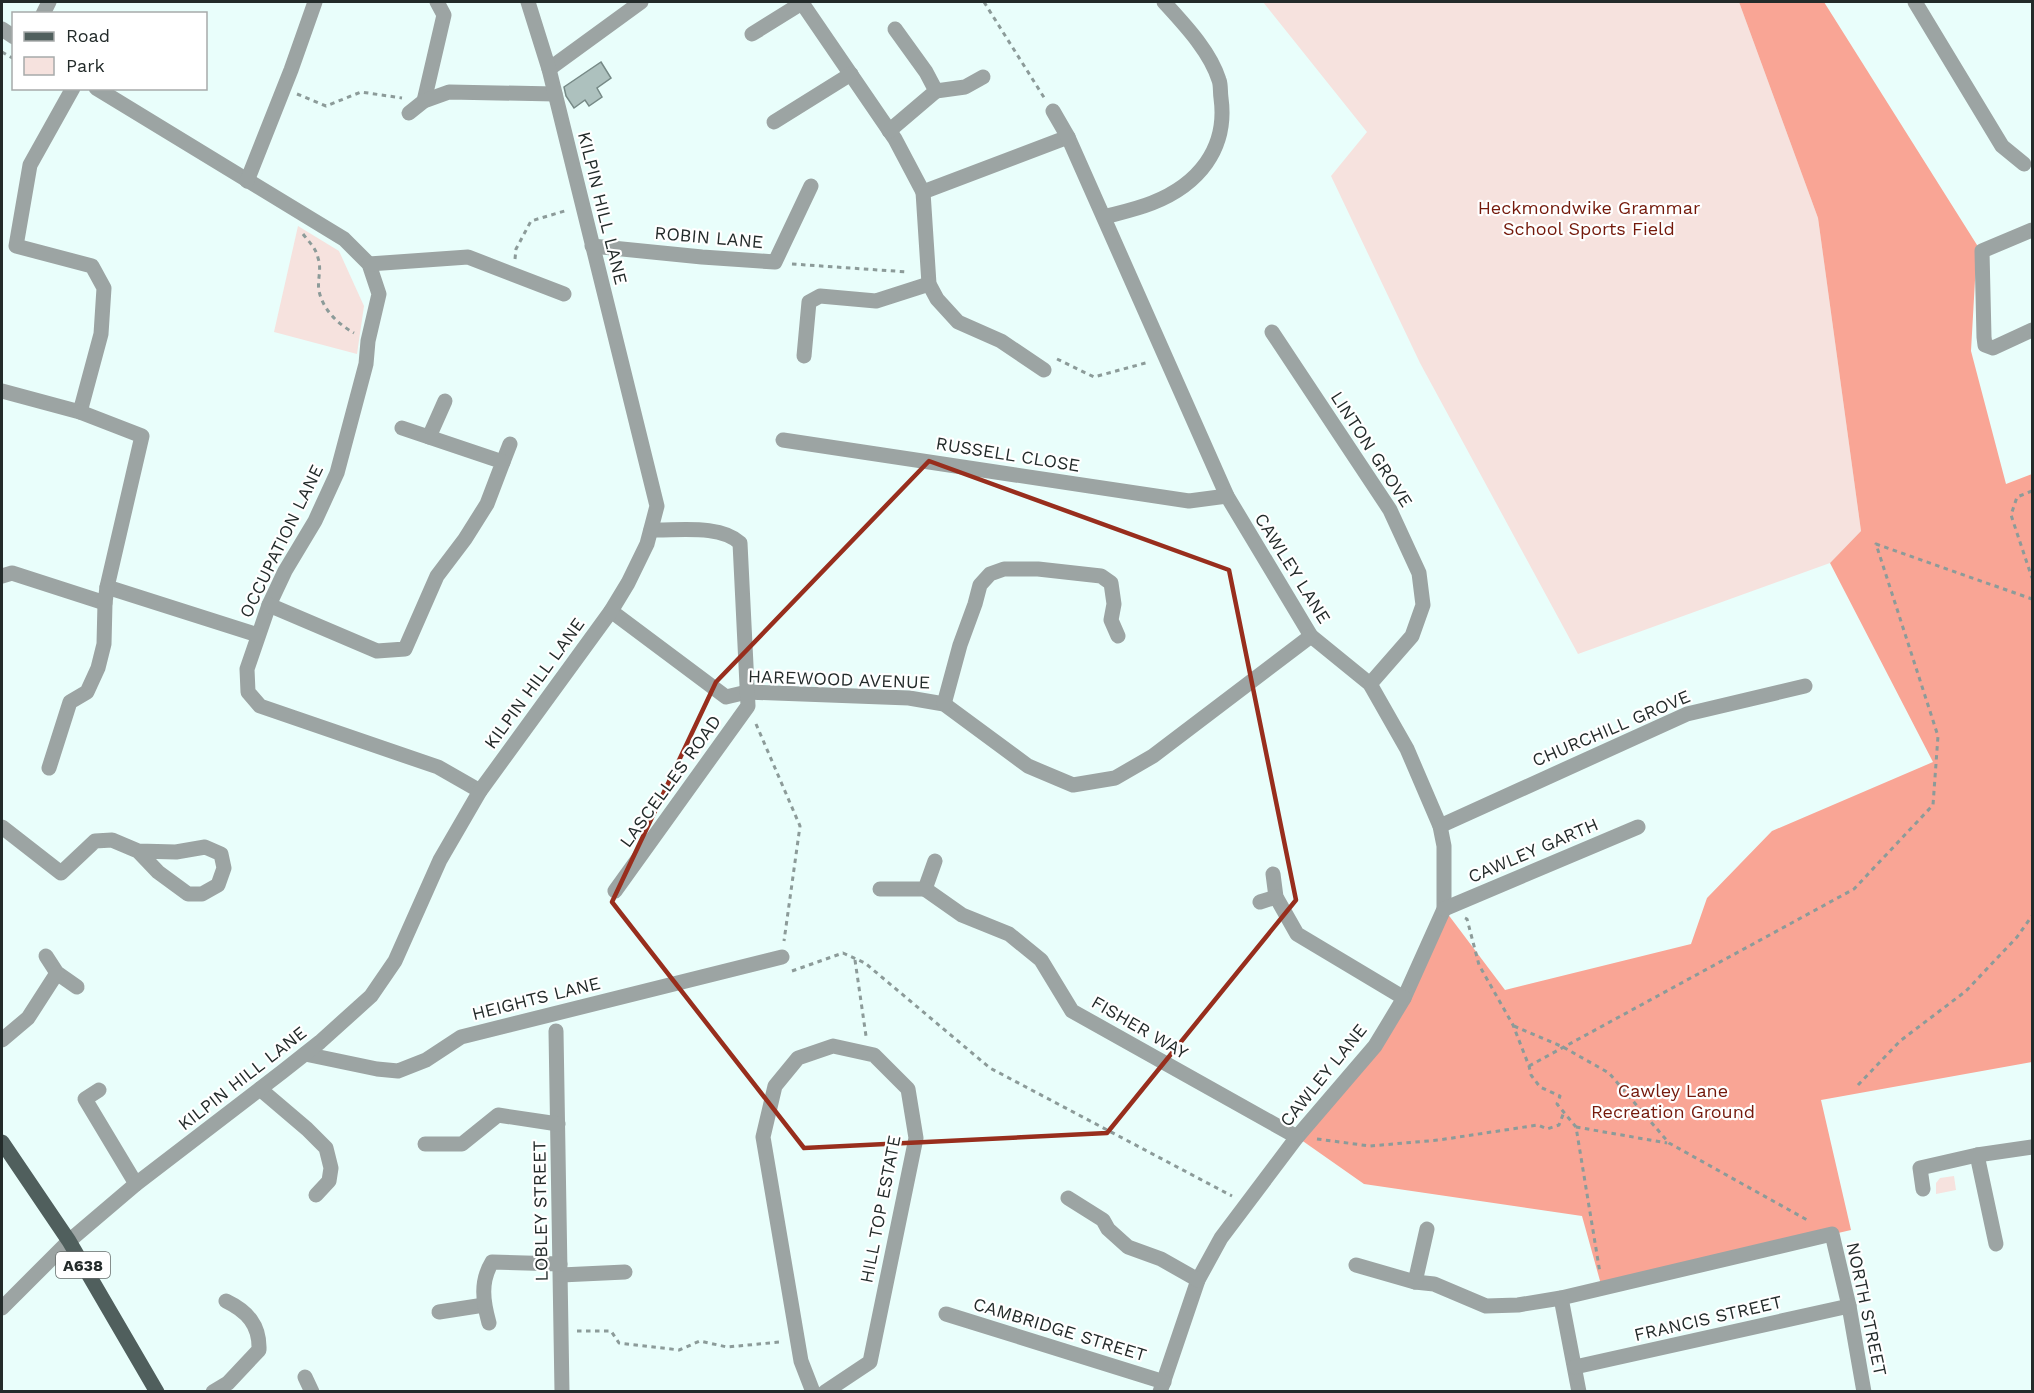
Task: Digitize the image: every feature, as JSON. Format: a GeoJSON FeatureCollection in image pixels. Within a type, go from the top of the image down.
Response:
{"type":"FeatureCollection","features":[{"type":"Feature","properties":{"kind":"main road","name":"A638"},"geometry":{"type":"LineString","coordinates":[[2,1142],[69,1241],[157,1392]]}},
{"type":"Feature","properties":{"kind":"street"},"geometry":{"type":"LineString","coordinates":[[247,181],[284,89],[315,2]]}},
{"type":"Feature","properties":{"kind":"street"},"geometry":{"type":"LineString","coordinates":[[424,101],[444,15],[437,2]]}},
{"type":"Feature","properties":{"kind":"street","name":"KILPIN HILL LANE"},"geometry":{"type":"LineString","coordinates":[[2,1308],[69,1241],[136,1184],[304,1054],[371,996],[395,962],[440,860],[480,791],[611,611],[647,544],[657,506],[549,69],[528,2]]}},
{"type":"Feature","properties":{"kind":"street"},"geometry":{"type":"LineString","coordinates":[[549,69],[641,2]]}},
{"type":"Feature","properties":{"kind":"street"},"geometry":{"type":"LineString","coordinates":[[752,34],[803,2],[889,131],[922,192],[929,279],[938,299],[958,322],[1001,341],[1044,370]]}},
{"type":"Feature","properties":{"kind":"street"},"geometry":{"type":"LineString","coordinates":[[1104,217],[1152,203],[1177,190],[1202,171],[1216,148],[1223,116],[1219,80],[1198,40],[1164,2]]}},
{"type":"Feature","properties":{"kind":"street"},"geometry":{"type":"LineString","coordinates":[[1915,2],[2002,146],[2024,164]]}},
{"type":"Feature","properties":{"kind":"street"},"geometry":{"type":"LineString","coordinates":[[895,29],[926,72],[936,91]]}},
{"type":"Feature","properties":{"kind":"street"},"geometry":{"type":"LineString","coordinates":[[774,122],[851,74]]}},
{"type":"Feature","properties":{"kind":"street"},"geometry":{"type":"LineString","coordinates":[[889,131],[936,91],[965,87],[983,77]]}},
{"type":"Feature","properties":{"kind":"street"},"geometry":{"type":"LineString","coordinates":[[72,90],[30,165],[16,246],[92,266],[104,288],[101,333],[81,412]]}},
{"type":"Feature","properties":{"kind":"street","name":"OCCUPATION LANE"},"geometry":{"type":"LineString","coordinates":[[99,90],[344,239],[369,264],[379,294],[368,341],[366,364],[337,473],[315,521],[285,571],[269,605],[247,669],[248,692],[260,706],[438,767],[480,791]]}},
{"type":"Feature","properties":{"kind":"street"},"geometry":{"type":"LineString","coordinates":[[409,113],[424,101],[449,92],[555,94]]}},
{"type":"Feature","properties":{"kind":"street","name":"CAWLEY LANE"},"geometry":{"type":"LineString","coordinates":[[1053,111],[1068,137],[1227,496],[1311,636],[1370,684],[1407,749],[1440,826],[1444,846],[1444,909],[1404,998],[1375,1046],[1297,1137],[1221,1239],[1198,1280],[1162,1387]]}},
{"type":"Feature","properties":{"kind":"street"},"geometry":{"type":"LineString","coordinates":[[922,192],[1068,137]]}},
{"type":"Feature","properties":{"kind":"street","name":"ROBIN LANE"},"geometry":{"type":"LineString","coordinates":[[592,246],[775,262],[812,186]]}},
{"type":"Feature","properties":{"kind":"street"},"geometry":{"type":"LineString","coordinates":[[2032,230],[1982,251],[1985,345],[1993,348],[2032,330]]}},
{"type":"Feature","properties":{"kind":"street"},"geometry":{"type":"LineString","coordinates":[[369,264],[468,257],[564,294]]}},
{"type":"Feature","properties":{"kind":"street"},"geometry":{"type":"LineString","coordinates":[[804,356],[809,302],[820,296],[876,301],[929,279]]}},
{"type":"Feature","properties":{"kind":"street","name":"LINTON GROVE"},"geometry":{"type":"LineString","coordinates":[[1272,332],[1390,510],[1419,573],[1423,605],[1412,636],[1370,684]]}},
{"type":"Feature","properties":{"kind":"street"},"geometry":{"type":"LineString","coordinates":[[2,391],[81,412],[142,436],[107,587],[104,644],[98,668],[87,692],[70,702],[49,768]]}},
{"type":"Feature","properties":{"kind":"street"},"geometry":{"type":"LineString","coordinates":[[429,437],[445,401]]}},
{"type":"Feature","properties":{"kind":"street"},"geometry":{"type":"LineString","coordinates":[[402,428],[503,462]]}},
{"type":"Feature","properties":{"kind":"street","name":"RUSSELL CLOSE"},"geometry":{"type":"LineString","coordinates":[[783,440],[1189,501],[1227,496]]}},
{"type":"Feature","properties":{"kind":"street"},"geometry":{"type":"LineString","coordinates":[[269,605],[377,651],[405,649],[437,576],[487,504],[510,444]]}},
{"type":"Feature","properties":{"kind":"street"},"geometry":{"type":"LineString","coordinates":[[651,530],[718,531],[732,535],[740,543],[748,699]]}},
{"type":"Feature","properties":{"kind":"street"},"geometry":{"type":"LineString","coordinates":[[944,704],[980,585],[990,574],[1004,569],[1038,569],[1101,576],[1111,583],[1114,604],[1111,620],[1118,636]]}},
{"type":"Feature","properties":{"kind":"street"},"geometry":{"type":"LineString","coordinates":[[2,576],[12,573],[105,603]]}},
{"type":"Feature","properties":{"kind":"street"},"geometry":{"type":"LineString","coordinates":[[107,587],[258,635]]}},
{"type":"Feature","properties":{"kind":"street","name":"HAREWOOD AVENUE"},"geometry":{"type":"LineString","coordinates":[[611,611],[726,698],[909,698],[944,704],[1028,766],[1073,785],[1115,778],[1153,756],[1311,636]]}},
{"type":"Feature","properties":{"kind":"street","name":"CHURCHILL GROVE"},"geometry":{"type":"LineString","coordinates":[[1440,826],[1687,714],[1805,686]]}},
{"type":"Feature","properties":{"kind":"street","name":"LASCELLES ROAD"},"geometry":{"type":"LineString","coordinates":[[615,891],[748,699]]}},
{"type":"Feature","properties":{"kind":"street"},"geometry":{"type":"LineString","coordinates":[[2,827],[61,873],[95,841],[112,840],[138,851],[176,852],[205,847],[221,854],[224,868],[218,885],[202,894],[188,894],[158,872],[138,851]]}},
{"type":"Feature","properties":{"kind":"street","name":"CAWLEY GARTH"},"geometry":{"type":"LineString","coordinates":[[1444,909],[1638,828]]}},
{"type":"Feature","properties":{"kind":"street"},"geometry":{"type":"LineString","coordinates":[[880,889],[925,890],[935,861]]}},
{"type":"Feature","properties":{"kind":"street"},"geometry":{"type":"LineString","coordinates":[[1273,874],[1268,899],[1297,934],[1404,998]]}},
{"type":"Feature","properties":{"kind":"street","name":"FISHER WAY"},"geometry":{"type":"LineString","coordinates":[[925,890],[962,915],[1009,934],[1033,953],[1041,960],[1072,1011],[1297,1137]]}},
{"type":"Feature","properties":{"kind":"street"},"geometry":{"type":"LineString","coordinates":[[46,956],[57,973],[77,987]]}},
{"type":"Feature","properties":{"kind":"street","name":"HEIGHTS LANE"},"geometry":{"type":"LineString","coordinates":[[304,1054],[398,1071],[426,1060],[461,1037],[782,957]]}},
{"type":"Feature","properties":{"kind":"street"},"geometry":{"type":"LineString","coordinates":[[2,1040],[28,1018],[57,973]]}},
{"type":"Feature","properties":{"kind":"street","name":"LOBLEY STREET"},"geometry":{"type":"LineString","coordinates":[[556,1031],[562,1392]]}},
{"type":"Feature","properties":{"kind":"street","name":"HILL TOP ESTATE"},"geometry":{"type":"LineString","coordinates":[[813,1392],[801,1361],[797,1341],[763,1137],[775,1086],[798,1058],[833,1046],[874,1055],[908,1089],[916,1138],[870,1362],[825,1392]]}},
{"type":"Feature","properties":{"kind":"street"},"geometry":{"type":"LineString","coordinates":[[260,1089],[326,1148],[331,1168],[329,1181],[316,1195]]}},
{"type":"Feature","properties":{"kind":"street"},"geometry":{"type":"LineString","coordinates":[[99,1090],[85,1099],[136,1184]]}},
{"type":"Feature","properties":{"kind":"street"},"geometry":{"type":"LineString","coordinates":[[425,1144],[462,1144],[498,1114],[558,1124]]}},
{"type":"Feature","properties":{"kind":"street"},"geometry":{"type":"LineString","coordinates":[[1923,1189],[1920,1168],[1977,1155],[2032,1147]]}},
{"type":"Feature","properties":{"kind":"street"},"geometry":{"type":"LineString","coordinates":[[1977,1155],[1996,1244]]}},
{"type":"Feature","properties":{"kind":"street"},"geometry":{"type":"LineString","coordinates":[[1068,1198],[1103,1220],[1108,1229],[1128,1247],[1161,1259],[1198,1280]]}},
{"type":"Feature","properties":{"kind":"street"},"geometry":{"type":"LineString","coordinates":[[1415,1282],[1426,1229]]}},
{"type":"Feature","properties":{"kind":"street"},"geometry":{"type":"LineString","coordinates":[[1356,1265],[1415,1282],[1434,1284],[1486,1306],[1518,1305],[1561,1298],[1832,1234]]}},
{"type":"Feature","properties":{"kind":"street","name":"NORTH STREET"},"geometry":{"type":"LineString","coordinates":[[1832,1234],[1849,1306],[1864,1392]]}},
{"type":"Feature","properties":{"kind":"street"},"geometry":{"type":"LineString","coordinates":[[489,1323],[484,1305],[485,1275],[492,1262],[560,1270],[625,1272]]}},
{"type":"Feature","properties":{"kind":"street"},"geometry":{"type":"LineString","coordinates":[[1561,1298],[1579,1392]]}},
{"type":"Feature","properties":{"kind":"street"},"geometry":{"type":"LineString","coordinates":[[213,1392],[228,1383],[259,1350],[259,1341],[249,1315],[226,1301]]}},
{"type":"Feature","properties":{"kind":"street"},"geometry":{"type":"LineString","coordinates":[[439,1312],[484,1305]]}},
{"type":"Feature","properties":{"kind":"street","name":"FRANCIS STREET"},"geometry":{"type":"LineString","coordinates":[[1575,1367],[1849,1306]]}},
{"type":"Feature","properties":{"kind":"street","name":"CAMBRIDGE STREET"},"geometry":{"type":"LineString","coordinates":[[946,1314],[1162,1387]]}},
{"type":"Feature","properties":{"kind":"street"},"geometry":{"type":"LineString","coordinates":[[305,1377],[312,1392]]}},
{"type":"Feature","properties":{"kind":"path"},"geometry":{"type":"LineString","coordinates":[[984,2],[1053,111]]}},
{"type":"Feature","properties":{"kind":"path"},"geometry":{"type":"LineString","coordinates":[[284,89],[326,106],[361,92],[424,101]]}},
{"type":"Feature","properties":{"kind":"path"},"geometry":{"type":"LineString","coordinates":[[514,276],[516,249],[531,221],[583,206]]}},
{"type":"Feature","properties":{"kind":"path"},"geometry":{"type":"LineString","coordinates":[[301,213],[298,226],[318,255],[321,268],[319,291],[332,318],[368,341]]}},
{"type":"Feature","properties":{"kind":"path"},"geometry":{"type":"LineString","coordinates":[[775,262],[929,279]]}},
{"type":"Feature","properties":{"kind":"path"},"geometry":{"type":"LineString","coordinates":[[1052,357],[1094,377],[1165,357]]}},
{"type":"Feature","properties":{"kind":"path"},"geometry":{"type":"LineString","coordinates":[[2032,491],[2017,496],[2011,515],[2032,578]]}},
{"type":"Feature","properties":{"kind":"path"},"geometry":{"type":"LineString","coordinates":[[1529,1066],[1854,890],[1933,805],[1938,736],[1875,544],[2032,598]]}},
{"type":"Feature","properties":{"kind":"path"},"geometry":{"type":"LineString","coordinates":[[748,699],[800,826],[782,957],[792,971],[843,953],[865,963],[990,1068],[1247,1204]]}},
{"type":"Feature","properties":{"kind":"path"},"geometry":{"type":"LineString","coordinates":[[1444,909],[1467,919],[1479,964],[1513,1025],[1531,1075],[1540,1087],[1560,1096],[1557,1104],[1576,1127],[1602,1288]]}},
{"type":"Feature","properties":{"kind":"path"},"geometry":{"type":"LineString","coordinates":[[1858,1085],[1900,1041],[1966,991],[2017,937],[2032,916]]}},
{"type":"Feature","properties":{"kind":"path"},"geometry":{"type":"LineString","coordinates":[[855,959],[868,1053]]}},
{"type":"Feature","properties":{"kind":"path"},"geometry":{"type":"LineString","coordinates":[[1513,1025],[1563,1047],[1609,1073],[1669,1143]]}},
{"type":"Feature","properties":{"kind":"path"},"geometry":{"type":"LineString","coordinates":[[1297,1137],[1370,1146],[1439,1140],[1538,1125],[1547,1129],[1559,1125],[1564,1112]]}},
{"type":"Feature","properties":{"kind":"path"},"geometry":{"type":"LineString","coordinates":[[1576,1127],[1669,1143],[1832,1234]]}},
{"type":"Feature","properties":{"kind":"path"},"geometry":{"type":"LineString","coordinates":[[562,1331],[611,1331],[619,1343],[679,1350],[700,1341],[727,1347],[797,1341]]}},
{"type":"Feature","properties":{"kind":"highlighted area"},"geometry":{"type":"Polygon","coordinates":[[[929,461],[1229,570],[1296,900],[1107,1133],[804,1148],[612,902],[716,682],[929,461]]]}},
{"type":"Feature","properties":{"kind":"green space","name":"Heckmondwike Grammar School Sports Field"},"geometry":{"type":"Polygon","coordinates":[[[1263,2],[1739,2],[1818,218],[1861,531],[1830,563],[1578,654],[1420,363],[1331,176],[1367,132],[1263,2]]]}},
{"type":"Feature","properties":{"kind":"green space","name":"Cawley Lane Recreation Ground"},"geometry":{"type":"Polygon","coordinates":[[[1739,2],[1824,2],[1977,245],[1971,351],[2006,484],[2032,474],[2032,1062],[1821,1100],[1851,1230],[1602,1288],[1582,1216],[1364,1184],[1297,1137],[1375,1046],[1444,909],[1505,990],[1691,944],[1707,898],[1772,831],[1933,762],[1830,563],[1861,531],[1818,218],[1739,2]]]}},
{"type":"Feature","properties":{"kind":"green space"},"geometry":{"type":"Polygon","coordinates":[[[298,226],[339,251],[364,306],[357,354],[274,332],[298,226]]]}},
{"type":"Feature","properties":{"kind":"green space"},"geometry":{"type":"Polygon","coordinates":[[[1954,1176],[1956,1190],[1936,1194],[1936,1183],[1940,1178],[1954,1176]]]}},
{"type":"Feature","properties":{"kind":"building"},"geometry":{"type":"Polygon","coordinates":[[[601,62],[611,78],[597,88],[602,97],[589,106],[585,100],[574,108],[566,96],[564,87],[601,62]]]}}]}
